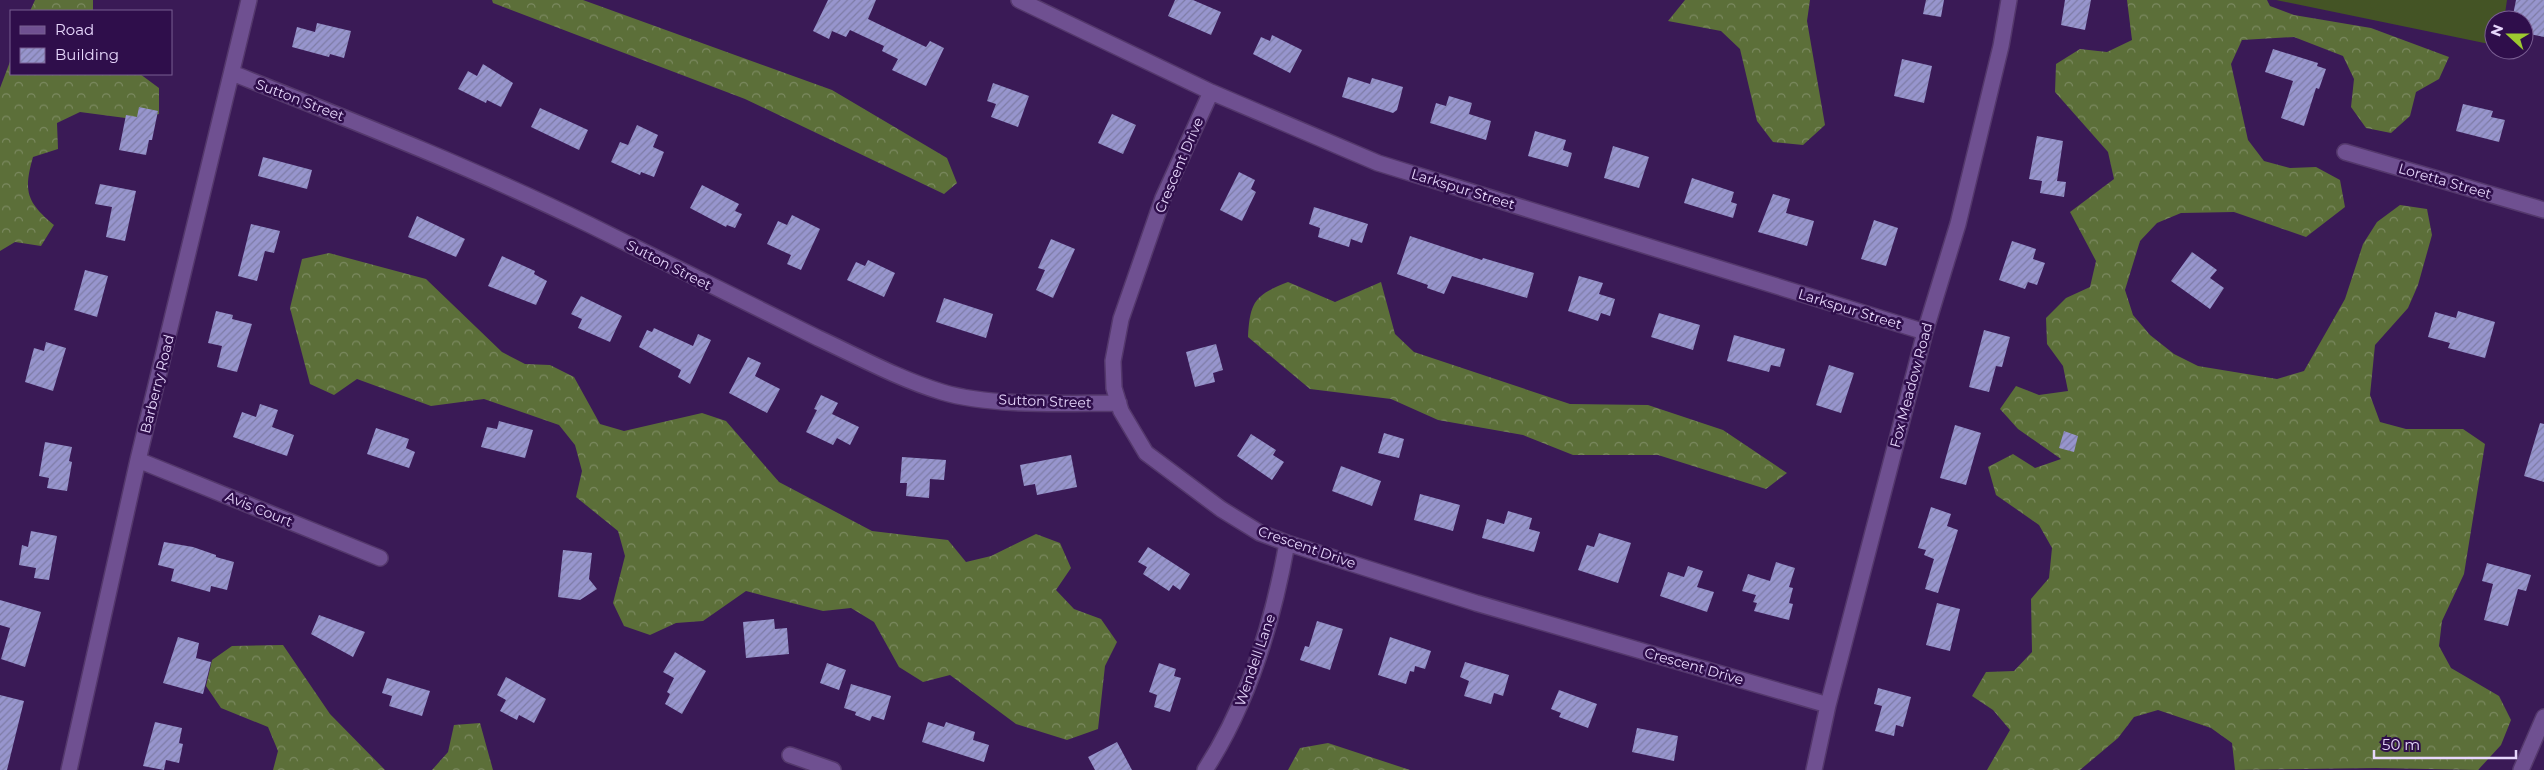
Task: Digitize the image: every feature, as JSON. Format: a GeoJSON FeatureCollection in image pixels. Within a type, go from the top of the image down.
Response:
{"type":"FeatureCollection","features":[{"type":"Feature","properties":{"kind":"street","name":"Barberry Road"},"geometry":{"type":"LineString","coordinates":[[69,770],[138,460],[249,0]]}},
{"type":"Feature","properties":{"kind":"street","name":"Larkspur Street"},"geometry":{"type":"LineString","coordinates":[[1019,0],[1211,92],[1378,163],[1925,332]]}},
{"type":"Feature","properties":{"kind":"street","name":"Fox Meadow Road"},"geometry":{"type":"LineString","coordinates":[[1814,770],[1828,705],[1925,332],[1958,224],[2001,46],[2009,0]]}},
{"type":"Feature","properties":{"kind":"street","name":"Sutton Street"},"geometry":{"type":"LineString","coordinates":[[232,73],[426,149],[587,224],[722,292],[896,374],[942,392],[974,398],[1053,403],[1119,403]]}},
{"type":"Feature","properties":{"kind":"street","name":"Crescent Drive"},"geometry":{"type":"LineString","coordinates":[[1211,92],[1163,198],[1122,319],[1113,360],[1114,388],[1121,410],[1146,453],[1221,509],[1260,533],[1287,543],[1476,603],[1828,705]]}},
{"type":"Feature","properties":{"kind":"street","name":"Loretta Street"},"geometry":{"type":"LineString","coordinates":[[2345,152],[2544,210]]}},
{"type":"Feature","properties":{"kind":"street","name":"Avis Court"},"geometry":{"type":"LineString","coordinates":[[138,460],[380,558]]}},
{"type":"Feature","properties":{"kind":"street","name":"Wendell Lane"},"geometry":{"type":"LineString","coordinates":[[1205,770],[1221,746],[1239,709],[1256,664],[1280,582],[1287,543]]}},
{"type":"Feature","properties":{"kind":"street"},"geometry":{"type":"LineString","coordinates":[[2521,770],[2544,717]]}},
{"type":"Feature","properties":{"kind":"street"},"geometry":{"type":"LineString","coordinates":[[790,754],[833,770]]}},
{"type":"Feature","properties":{"kind":"green space"},"geometry":{"type":"Polygon","coordinates":[[[35,0],[93,0],[93,10],[30,10],[35,0]]]}},
{"type":"Feature","properties":{"kind":"green space"},"geometry":{"type":"Polygon","coordinates":[[[492,0],[583,0],[832,90],[947,158],[957,183],[944,194],[745,99],[493,3],[492,0]]]}},
{"type":"Feature","properties":{"kind":"green space"},"geometry":{"type":"Polygon","coordinates":[[[1685,0],[1810,0],[1807,21],[1825,125],[1803,145],[1773,142],[1757,121],[1740,49],[1721,31],[1668,21],[1685,0]]]}},
{"type":"Feature","properties":{"kind":"green space"},"geometry":{"type":"Polygon","coordinates":[[[2127,0],[2267,0],[2270,6],[2294,15],[2371,28],[2449,57],[2439,79],[2416,92],[2410,116],[2391,133],[2366,128],[2351,107],[2354,79],[2343,56],[2294,37],[2242,40],[2231,64],[2248,140],[2264,161],[2290,168],[2316,167],[2340,180],[2345,207],[2306,237],[2234,212],[2181,213],[2157,223],[2140,241],[2125,290],[2133,315],[2150,335],[2174,354],[2198,366],[2277,379],[2304,371],[2345,299],[2363,244],[2377,222],[2400,205],[2427,209],[2432,235],[2418,285],[2408,308],[2375,345],[2370,395],[2380,422],[2406,429],[2463,429],[2485,444],[2464,574],[2442,621],[2439,646],[2451,668],[2499,696],[2511,720],[2501,745],[2478,770],[2376,768],[2235,770],[2232,743],[2211,728],[2158,710],[2134,717],[2118,738],[2080,770],[1987,770],[2010,730],[1993,710],[1972,696],[1986,672],[2014,671],[2032,652],[2031,599],[2049,578],[2052,548],[2039,525],[1996,495],[1988,467],[2013,454],[2035,468],[2061,459],[2018,429],[2000,409],[2016,386],[2039,395],[2068,391],[2063,366],[2047,344],[2046,318],[2066,298],[2090,287],[2096,261],[2070,212],[2114,179],[2108,152],[2055,92],[2056,64],[2080,49],[2107,52],[2132,40],[2127,0]]]}},
{"type":"Feature","properties":{"kind":"green space"},"geometry":{"type":"Polygon","coordinates":[[[2276,0],[2507,0],[2506,10],[2484,10],[2484,43],[2276,0]]]}},
{"type":"Feature","properties":{"kind":"green space"},"geometry":{"type":"Polygon","coordinates":[[[10,62],[10,75],[141,75],[159,88],[159,114],[133,119],[80,112],[57,123],[58,149],[33,157],[28,179],[28,188],[33,203],[54,225],[41,246],[15,242],[0,251],[0,88],[10,62]]]}},
{"type":"Feature","properties":{"kind":"green space"},"geometry":{"type":"Polygon","coordinates":[[[329,253],[426,279],[502,352],[525,364],[550,365],[574,377],[600,424],[624,431],[702,413],[726,421],[779,482],[872,531],[948,540],[966,562],[991,556],[1036,534],[1060,543],[1071,568],[1056,590],[1074,609],[1101,619],[1117,642],[1105,666],[1098,729],[1067,740],[1016,724],[950,675],[923,682],[899,667],[874,622],[851,608],[823,611],[746,591],[703,621],[676,623],[650,635],[624,626],[613,603],[625,556],[618,531],[576,497],[582,471],[575,445],[559,425],[484,399],[431,406],[357,379],[334,395],[310,384],[290,308],[302,259],[329,253]]]}},
{"type":"Feature","properties":{"kind":"green space"},"geometry":{"type":"Polygon","coordinates":[[[1288,282],[1335,302],[1381,282],[1395,334],[1414,352],[1570,404],[1648,405],[1723,430],[1787,473],[1766,489],[1658,455],[1573,455],[1523,435],[1438,420],[1391,399],[1310,389],[1248,337],[1250,315],[1256,301],[1268,291],[1288,282]]]}},
{"type":"Feature","properties":{"kind":"green space"},"geometry":{"type":"Polygon","coordinates":[[[283,645],[330,714],[385,770],[273,770],[278,751],[268,727],[221,708],[206,686],[212,660],[232,646],[283,645]]]}},
{"type":"Feature","properties":{"kind":"green space"},"geometry":{"type":"Polygon","coordinates":[[[480,723],[493,770],[432,770],[448,752],[454,725],[480,723]]]}},
{"type":"Feature","properties":{"kind":"green space"},"geometry":{"type":"Polygon","coordinates":[[[1328,743],[1410,770],[1288,770],[1300,748],[1328,743]]]}},
{"type":"Feature","properties":{"kind":"building"},"geometry":{"type":"Polygon","coordinates":[[[828,0],[876,0],[868,19],[926,47],[930,41],[944,48],[926,86],[892,70],[898,59],[882,51],[884,46],[850,30],[846,37],[832,31],[829,39],[813,31],[828,0]]]}},
{"type":"Feature","properties":{"kind":"building"},"geometry":{"type":"Polygon","coordinates":[[[1175,0],[1193,0],[1221,12],[1211,35],[1168,16],[1175,0]]]}},
{"type":"Feature","properties":{"kind":"building"},"geometry":{"type":"Polygon","coordinates":[[[1926,0],[1944,0],[1941,17],[1923,14],[1926,0]]]}},
{"type":"Feature","properties":{"kind":"building"},"geometry":{"type":"Polygon","coordinates":[[[2065,0],[2091,0],[2085,30],[2061,25],[2065,0]]]}},
{"type":"Feature","properties":{"kind":"building"},"geometry":{"type":"Polygon","coordinates":[[[2516,0],[2544,0],[2544,37],[2534,35],[2534,10],[2514,10],[2516,0]]]}},
{"type":"Feature","properties":{"kind":"building"},"geometry":{"type":"Polygon","coordinates":[[[317,23],[351,31],[344,58],[330,54],[329,57],[292,47],[297,27],[315,32],[317,23]]]}},
{"type":"Feature","properties":{"kind":"building"},"geometry":{"type":"Polygon","coordinates":[[[1272,35],[1302,50],[1290,73],[1253,54],[1261,37],[1270,41],[1272,35]]]}},
{"type":"Feature","properties":{"kind":"building"},"geometry":{"type":"Polygon","coordinates":[[[2273,49],[2318,63],[2317,66],[2326,69],[2319,89],[2316,88],[2304,126],[2281,118],[2293,81],[2265,72],[2273,49]]]}},
{"type":"Feature","properties":{"kind":"building"},"geometry":{"type":"Polygon","coordinates":[[[1902,59],[1932,66],[1924,103],[1894,96],[1902,59]]]}},
{"type":"Feature","properties":{"kind":"building"},"geometry":{"type":"Polygon","coordinates":[[[483,64],[513,83],[501,107],[487,100],[486,103],[458,89],[468,71],[477,76],[483,64]]]}},
{"type":"Feature","properties":{"kind":"building"},"geometry":{"type":"Polygon","coordinates":[[[1348,77],[1370,84],[1372,78],[1403,87],[1397,110],[1393,113],[1342,97],[1348,77]]]}},
{"type":"Feature","properties":{"kind":"building"},"geometry":{"type":"Polygon","coordinates":[[[993,83],[1029,96],[1018,127],[991,117],[996,104],[987,101],[993,83]]]}},
{"type":"Feature","properties":{"kind":"building"},"geometry":{"type":"Polygon","coordinates":[[[1449,96],[1472,103],[1469,114],[1491,121],[1486,140],[1430,123],[1436,103],[1446,106],[1449,96]]]}},
{"type":"Feature","properties":{"kind":"building"},"geometry":{"type":"Polygon","coordinates":[[[2463,104],[2493,111],[2491,117],[2505,120],[2499,142],[2456,131],[2463,104]]]}},
{"type":"Feature","properties":{"kind":"building"},"geometry":{"type":"Polygon","coordinates":[[[139,107],[158,111],[152,140],[149,140],[146,155],[119,150],[126,115],[137,117],[139,107]]]}},
{"type":"Feature","properties":{"kind":"building"},"geometry":{"type":"Polygon","coordinates":[[[540,108],[588,130],[579,150],[531,127],[540,108]]]}},
{"type":"Feature","properties":{"kind":"building"},"geometry":{"type":"Polygon","coordinates":[[[1112,114],[1136,125],[1123,154],[1098,143],[1112,114]]]}},
{"type":"Feature","properties":{"kind":"building"},"geometry":{"type":"Polygon","coordinates":[[[637,125],[658,135],[653,147],[664,152],[654,177],[641,172],[640,175],[611,162],[620,142],[628,145],[637,125]]]}},
{"type":"Feature","properties":{"kind":"building"},"geometry":{"type":"Polygon","coordinates":[[[1535,131],[1566,140],[1563,150],[1572,153],[1568,167],[1528,156],[1535,131]]]}},
{"type":"Feature","properties":{"kind":"building"},"geometry":{"type":"Polygon","coordinates":[[[2037,136],[2063,141],[2057,181],[2066,182],[2064,197],[2040,193],[2042,181],[2029,179],[2037,136]]]}},
{"type":"Feature","properties":{"kind":"building"},"geometry":{"type":"Polygon","coordinates":[[[1613,146],[1649,157],[1639,188],[1604,178],[1613,146]]]}},
{"type":"Feature","properties":{"kind":"building"},"geometry":{"type":"Polygon","coordinates":[[[263,157],[312,170],[307,189],[258,176],[263,157]]]}},
{"type":"Feature","properties":{"kind":"building"},"geometry":{"type":"Polygon","coordinates":[[[1239,172],[1255,180],[1251,189],[1256,192],[1242,221],[1220,210],[1239,172]]]}},
{"type":"Feature","properties":{"kind":"building"},"geometry":{"type":"Polygon","coordinates":[[[1692,178],[1734,192],[1731,202],[1737,204],[1733,218],[1684,203],[1692,178]]]}},
{"type":"Feature","properties":{"kind":"building"},"geometry":{"type":"Polygon","coordinates":[[[100,184],[136,191],[125,241],[106,237],[112,207],[95,204],[100,184]]]}},
{"type":"Feature","properties":{"kind":"building"},"geometry":{"type":"Polygon","coordinates":[[[702,185],[739,204],[735,211],[742,214],[735,228],[727,225],[726,227],[690,208],[702,185]]]}},
{"type":"Feature","properties":{"kind":"building"},"geometry":{"type":"Polygon","coordinates":[[[1773,194],[1790,199],[1786,213],[1814,221],[1807,246],[1758,232],[1773,194]]]}},
{"type":"Feature","properties":{"kind":"building"},"geometry":{"type":"Polygon","coordinates":[[[1314,207],[1368,224],[1362,243],[1351,239],[1349,247],[1318,237],[1320,228],[1309,224],[1314,207]]]}},
{"type":"Feature","properties":{"kind":"building"},"geometry":{"type":"Polygon","coordinates":[[[792,215],[820,229],[801,270],[787,264],[791,255],[767,244],[778,221],[787,225],[792,215]]]}},
{"type":"Feature","properties":{"kind":"building"},"geometry":{"type":"Polygon","coordinates":[[[417,216],[465,239],[456,257],[408,237],[417,216]]]}},
{"type":"Feature","properties":{"kind":"building"},"geometry":{"type":"Polygon","coordinates":[[[1874,220],[1898,228],[1886,266],[1861,259],[1874,220]]]}},
{"type":"Feature","properties":{"kind":"building"},"geometry":{"type":"Polygon","coordinates":[[[251,224],[280,231],[274,253],[265,251],[257,281],[238,276],[251,224]]]}},
{"type":"Feature","properties":{"kind":"building"},"geometry":{"type":"Polygon","coordinates":[[[1410,236],[1482,260],[1483,258],[1534,273],[1527,298],[1452,276],[1444,294],[1427,288],[1428,285],[1397,274],[1410,236]]]}},
{"type":"Feature","properties":{"kind":"building"},"geometry":{"type":"Polygon","coordinates":[[[1051,239],[1075,249],[1053,298],[1036,290],[1045,270],[1038,268],[1051,239]]]}},
{"type":"Feature","properties":{"kind":"building"},"geometry":{"type":"Polygon","coordinates":[[[2012,241],[2036,249],[2033,259],[2045,263],[2037,285],[2028,282],[2025,289],[1999,280],[2012,241]]]}},
{"type":"Feature","properties":{"kind":"building"},"geometry":{"type":"Polygon","coordinates":[[[2192,252],[2217,270],[2210,278],[2224,288],[2210,309],[2171,281],[2192,252]]]}},
{"type":"Feature","properties":{"kind":"building"},"geometry":{"type":"Polygon","coordinates":[[[502,256],[535,271],[534,274],[547,281],[536,305],[488,286],[502,256]]]}},
{"type":"Feature","properties":{"kind":"building"},"geometry":{"type":"Polygon","coordinates":[[[868,260],[895,273],[884,297],[847,280],[856,262],[865,266],[868,260]]]}},
{"type":"Feature","properties":{"kind":"building"},"geometry":{"type":"Polygon","coordinates":[[[85,270],[108,276],[97,317],[74,310],[85,270]]]}},
{"type":"Feature","properties":{"kind":"building"},"geometry":{"type":"Polygon","coordinates":[[[1579,276],[1603,283],[1599,294],[1615,299],[1610,316],[1601,313],[1598,321],[1568,311],[1579,276]]]}},
{"type":"Feature","properties":{"kind":"building"},"geometry":{"type":"Polygon","coordinates":[[[581,296],[622,316],[610,342],[578,328],[582,319],[571,314],[581,296]]]}},
{"type":"Feature","properties":{"kind":"building"},"geometry":{"type":"Polygon","coordinates":[[[944,298],[993,314],[986,338],[936,322],[944,298]]]}},
{"type":"Feature","properties":{"kind":"building"},"geometry":{"type":"Polygon","coordinates":[[[216,311],[233,315],[232,319],[252,324],[237,372],[217,367],[222,346],[208,343],[216,311]]]}},
{"type":"Feature","properties":{"kind":"building"},"geometry":{"type":"Polygon","coordinates":[[[2458,311],[2495,322],[2485,358],[2448,348],[2450,343],[2428,337],[2435,312],[2456,318],[2458,311]]]}},
{"type":"Feature","properties":{"kind":"building"},"geometry":{"type":"Polygon","coordinates":[[[1659,313],[1700,325],[1693,350],[1651,337],[1659,313]]]}},
{"type":"Feature","properties":{"kind":"building"},"geometry":{"type":"Polygon","coordinates":[[[654,328],[693,346],[698,334],[711,340],[690,384],[678,377],[681,370],[639,347],[647,330],[652,332],[654,328]]]}},
{"type":"Feature","properties":{"kind":"building"},"geometry":{"type":"Polygon","coordinates":[[[1984,330],[2010,337],[2002,367],[1996,366],[1989,392],[1969,387],[1984,330]]]}},
{"type":"Feature","properties":{"kind":"building"},"geometry":{"type":"Polygon","coordinates":[[[1734,335],[1785,349],[1780,367],[1771,365],[1769,372],[1727,361],[1734,335]]]}},
{"type":"Feature","properties":{"kind":"building"},"geometry":{"type":"Polygon","coordinates":[[[46,342],[66,348],[53,391],[25,382],[34,348],[44,351],[46,342]]]}},
{"type":"Feature","properties":{"kind":"building"},"geometry":{"type":"Polygon","coordinates":[[[1216,344],[1223,370],[1213,373],[1215,382],[1195,387],[1186,352],[1216,344]]]}},
{"type":"Feature","properties":{"kind":"building"},"geometry":{"type":"Polygon","coordinates":[[[748,357],[761,363],[755,376],[780,389],[767,413],[729,393],[748,357]]]}},
{"type":"Feature","properties":{"kind":"building"},"geometry":{"type":"Polygon","coordinates":[[[1829,365],[1854,373],[1841,413],[1816,405],[1829,365]]]}},
{"type":"Feature","properties":{"kind":"building"},"geometry":{"type":"Polygon","coordinates":[[[821,395],[838,403],[832,414],[859,427],[850,445],[837,438],[833,445],[806,432],[817,410],[814,409],[821,395]]]}},
{"type":"Feature","properties":{"kind":"building"},"geometry":{"type":"Polygon","coordinates":[[[260,404],[278,410],[272,427],[294,435],[287,456],[233,437],[242,412],[256,417],[260,404]]]}},
{"type":"Feature","properties":{"kind":"building"},"geometry":{"type":"Polygon","coordinates":[[[499,421],[533,430],[525,458],[481,447],[487,427],[497,429],[499,421]]]}},
{"type":"Feature","properties":{"kind":"building"},"geometry":{"type":"Polygon","coordinates":[[[2540,423],[2544,424],[2544,482],[2524,476],[2540,423]]]}},
{"type":"Feature","properties":{"kind":"building"},"geometry":{"type":"Polygon","coordinates":[[[1955,425],[1981,433],[1966,485],[1940,478],[1955,425]]]}},
{"type":"Feature","properties":{"kind":"building"},"geometry":{"type":"Polygon","coordinates":[[[376,428],[409,439],[406,448],[415,452],[409,468],[367,454],[376,428]]]}},
{"type":"Feature","properties":{"kind":"building"},"geometry":{"type":"Polygon","coordinates":[[[2064,431],[2078,436],[2074,452],[2059,448],[2064,431]]]}},
{"type":"Feature","properties":{"kind":"building"},"geometry":{"type":"Polygon","coordinates":[[[1384,433],[1404,439],[1399,458],[1378,453],[1384,433]]]}},
{"type":"Feature","properties":{"kind":"building"},"geometry":{"type":"Polygon","coordinates":[[[1251,434],[1276,450],[1273,455],[1284,462],[1272,480],[1237,456],[1251,434]]]}},
{"type":"Feature","properties":{"kind":"building"},"geometry":{"type":"Polygon","coordinates":[[[45,442],[72,447],[69,461],[72,462],[67,491],[47,488],[49,478],[39,476],[45,442]]]}},
{"type":"Feature","properties":{"kind":"building"},"geometry":{"type":"Polygon","coordinates":[[[1071,455],[1077,487],[1037,495],[1035,484],[1024,486],[1020,465],[1071,455]]]}},
{"type":"Feature","properties":{"kind":"building"},"geometry":{"type":"Polygon","coordinates":[[[902,457],[946,460],[944,480],[930,479],[929,498],[906,496],[907,483],[900,483],[902,457]]]}},
{"type":"Feature","properties":{"kind":"building"},"geometry":{"type":"Polygon","coordinates":[[[1341,466],[1381,481],[1372,506],[1332,491],[1341,466]]]}},
{"type":"Feature","properties":{"kind":"building"},"geometry":{"type":"Polygon","coordinates":[[[1420,494],[1460,505],[1453,531],[1414,520],[1420,494]]]}},
{"type":"Feature","properties":{"kind":"building"},"geometry":{"type":"Polygon","coordinates":[[[1931,507],[1951,514],[1947,526],[1958,530],[1938,593],[1925,589],[1934,559],[1924,555],[1926,550],[1918,548],[1931,507]]]}},
{"type":"Feature","properties":{"kind":"building"},"geometry":{"type":"Polygon","coordinates":[[[1508,511],[1532,518],[1529,529],[1540,532],[1534,552],[1482,538],[1487,519],[1504,524],[1508,511]]]}},
{"type":"Feature","properties":{"kind":"building"},"geometry":{"type":"Polygon","coordinates":[[[31,531],[57,536],[49,580],[34,578],[36,568],[19,565],[22,545],[28,547],[31,531]]]}},
{"type":"Feature","properties":{"kind":"building"},"geometry":{"type":"Polygon","coordinates":[[[1599,533],[1631,543],[1618,583],[1578,570],[1587,545],[1594,547],[1599,533]]]}},
{"type":"Feature","properties":{"kind":"building"},"geometry":{"type":"Polygon","coordinates":[[[164,542],[193,547],[234,562],[227,590],[211,586],[210,592],[171,581],[174,569],[158,565],[164,542]]]}},
{"type":"Feature","properties":{"kind":"building"},"geometry":{"type":"Polygon","coordinates":[[[1148,547],[1190,574],[1180,590],[1173,585],[1169,591],[1143,574],[1147,567],[1138,562],[1148,547]]]}},
{"type":"Feature","properties":{"kind":"building"},"geometry":{"type":"Polygon","coordinates":[[[563,550],[592,553],[589,579],[597,589],[580,600],[558,597],[563,550]]]}},
{"type":"Feature","properties":{"kind":"building"},"geometry":{"type":"Polygon","coordinates":[[[1776,562],[1795,568],[1789,587],[1793,588],[1789,603],[1793,604],[1789,620],[1754,611],[1757,603],[1753,602],[1756,595],[1742,591],[1748,574],[1770,581],[1776,562]]]}},
{"type":"Feature","properties":{"kind":"building"},"geometry":{"type":"Polygon","coordinates":[[[2487,563],[2531,575],[2526,591],[2518,589],[2508,626],[2484,620],[2493,584],[2482,581],[2487,563]]]}},
{"type":"Feature","properties":{"kind":"building"},"geometry":{"type":"Polygon","coordinates":[[[1688,566],[1703,571],[1697,587],[1714,592],[1707,612],[1660,596],[1668,572],[1684,577],[1688,566]]]}},
{"type":"Feature","properties":{"kind":"building"},"geometry":{"type":"Polygon","coordinates":[[[0,600],[41,612],[25,667],[1,659],[10,628],[0,625],[0,600]]]}},
{"type":"Feature","properties":{"kind":"building"},"geometry":{"type":"Polygon","coordinates":[[[1937,603],[1960,609],[1950,651],[1926,645],[1937,603]]]}},
{"type":"Feature","properties":{"kind":"building"},"geometry":{"type":"Polygon","coordinates":[[[319,615],[365,632],[353,657],[311,634],[319,615]]]}},
{"type":"Feature","properties":{"kind":"building"},"geometry":{"type":"Polygon","coordinates":[[[774,619],[775,629],[787,628],[789,654],[746,658],[743,622],[774,619]]]}},
{"type":"Feature","properties":{"kind":"building"},"geometry":{"type":"Polygon","coordinates":[[[1317,621],[1343,629],[1330,670],[1300,660],[1305,646],[1309,647],[1317,621]]]}},
{"type":"Feature","properties":{"kind":"building"},"geometry":{"type":"Polygon","coordinates":[[[178,637],[199,643],[196,658],[211,662],[203,694],[163,683],[178,637]]]}},
{"type":"Feature","properties":{"kind":"building"},"geometry":{"type":"Polygon","coordinates":[[[1390,637],[1431,651],[1425,669],[1415,666],[1414,672],[1410,671],[1406,684],[1378,675],[1390,637]]]}},
{"type":"Feature","properties":{"kind":"building"},"geometry":{"type":"Polygon","coordinates":[[[675,652],[706,671],[682,714],[665,704],[670,694],[667,692],[674,678],[663,672],[675,652]]]}},
{"type":"Feature","properties":{"kind":"building"},"geometry":{"type":"Polygon","coordinates":[[[1465,662],[1509,675],[1503,696],[1494,693],[1491,704],[1464,696],[1469,681],[1460,677],[1465,662]]]}},
{"type":"Feature","properties":{"kind":"building"},"geometry":{"type":"Polygon","coordinates":[[[827,663],[846,670],[839,690],[820,683],[827,663]]]}},
{"type":"Feature","properties":{"kind":"building"},"geometry":{"type":"Polygon","coordinates":[[[1159,663],[1176,669],[1174,676],[1181,678],[1170,712],[1154,707],[1157,695],[1149,692],[1159,663]]]}},
{"type":"Feature","properties":{"kind":"building"},"geometry":{"type":"Polygon","coordinates":[[[506,677],[546,699],[534,723],[519,715],[517,720],[500,711],[506,700],[497,695],[506,677]]]}},
{"type":"Feature","properties":{"kind":"building"},"geometry":{"type":"Polygon","coordinates":[[[387,678],[430,691],[422,716],[389,706],[392,696],[382,693],[387,678]]]}},
{"type":"Feature","properties":{"kind":"building"},"geometry":{"type":"Polygon","coordinates":[[[851,684],[891,696],[884,720],[872,716],[870,721],[855,715],[856,712],[844,708],[851,684]]]}},
{"type":"Feature","properties":{"kind":"building"},"geometry":{"type":"Polygon","coordinates":[[[1878,688],[1911,697],[1903,727],[1896,725],[1894,736],[1875,731],[1882,706],[1874,704],[1878,688]]]}},
{"type":"Feature","properties":{"kind":"building"},"geometry":{"type":"Polygon","coordinates":[[[1559,690],[1597,704],[1588,728],[1559,717],[1561,713],[1551,709],[1559,690]]]}},
{"type":"Feature","properties":{"kind":"building"},"geometry":{"type":"Polygon","coordinates":[[[0,695],[24,701],[7,770],[0,770],[0,695]]]}},
{"type":"Feature","properties":{"kind":"building"},"geometry":{"type":"Polygon","coordinates":[[[155,722],[182,728],[179,743],[183,744],[179,763],[166,760],[164,770],[143,766],[155,722]]]}},
{"type":"Feature","properties":{"kind":"building"},"geometry":{"type":"Polygon","coordinates":[[[928,722],[944,727],[946,722],[975,732],[973,740],[989,745],[984,762],[922,742],[928,722]]]}},
{"type":"Feature","properties":{"kind":"building"},"geometry":{"type":"Polygon","coordinates":[[[1637,728],[1678,736],[1674,761],[1632,752],[1637,728]]]}},
{"type":"Feature","properties":{"kind":"building"},"geometry":{"type":"Polygon","coordinates":[[[1117,742],[1132,770],[1095,770],[1088,757],[1117,742]]]}}]}
